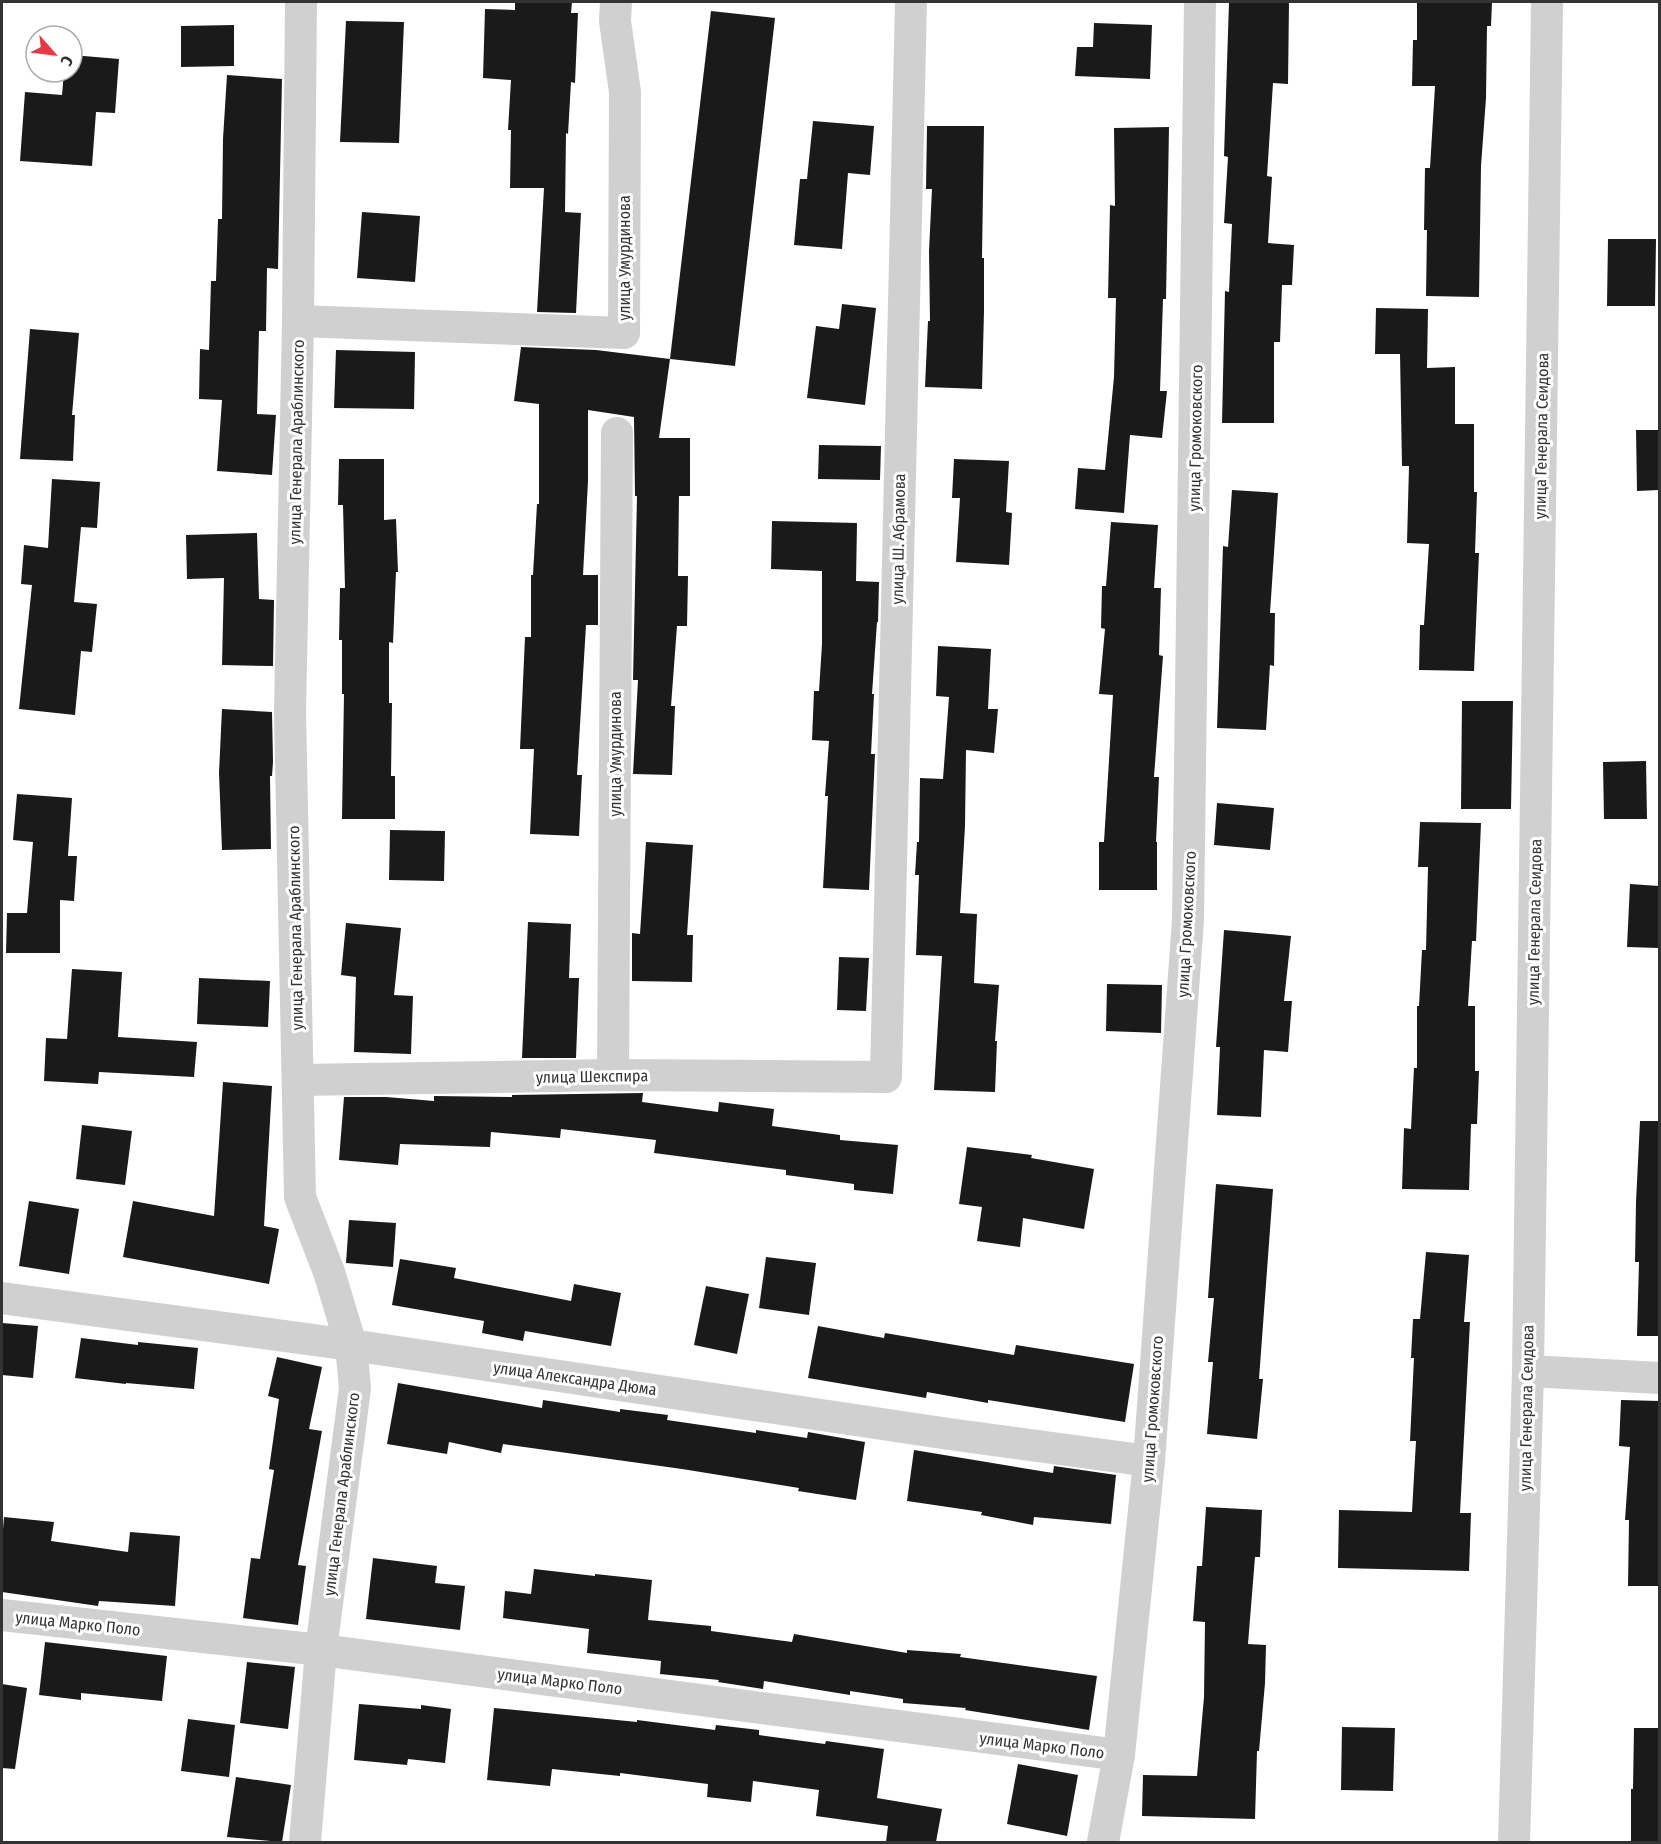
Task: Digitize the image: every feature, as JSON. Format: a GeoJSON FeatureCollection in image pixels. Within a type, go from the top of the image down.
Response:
{"type":"FeatureCollection","features":[{"type":"Feature","properties":{"kind":"street","name":"улица Генерала Араблинского"},"geometry":{"type":"LineString","coordinates":[[301,2],[298,321],[290,712],[300,1197],[329,1272],[351,1345],[355,1388],[321,1650],[305,1842]]}},
{"type":"Feature","properties":{"kind":"street","name":"улица Умурдинова"},"geometry":{"type":"LineString","coordinates":[[298,321],[624,333],[625,92],[615,21],[615,2]]}},
{"type":"Feature","properties":{"kind":"street","name":"улица Ш. Абрамова"},"geometry":{"type":"LineString","coordinates":[[886,1077],[911,2]]}},
{"type":"Feature","properties":{"kind":"street","name":"улица Громоковского"},"geometry":{"type":"LineString","coordinates":[[1103,1842],[1119,1755],[1149,1461],[1188,920],[1200,2]]}},
{"type":"Feature","properties":{"kind":"street","name":"улица Генерала Сеидова"},"geometry":{"type":"LineString","coordinates":[[1515,1842],[1528,1371],[1548,2]]}},
{"type":"Feature","properties":{"kind":"street","name":"улица Умурдинова"},"geometry":{"type":"LineString","coordinates":[[613,1075],[617,433]]}},
{"type":"Feature","properties":{"kind":"street","name":"улица Шекспира"},"geometry":{"type":"LineString","coordinates":[[298,1080],[613,1075],[886,1077]]}},
{"type":"Feature","properties":{"kind":"street","name":"улица Александра Дюма"},"geometry":{"type":"LineString","coordinates":[[2,1298],[351,1345],[949,1434],[1149,1461]]}},
{"type":"Feature","properties":{"kind":"street"},"geometry":{"type":"LineString","coordinates":[[1528,1371],[1659,1378]]}},
{"type":"Feature","properties":{"kind":"street","name":"улица Марко Поло"},"geometry":{"type":"LineString","coordinates":[[2,1615],[321,1650],[1119,1755]]}},
{"type":"Feature","properties":{"kind":"building"},"geometry":{"type":"Polygon","coordinates":[[[515,2],[572,2],[571,13],[578,13],[575,83],[571,82],[568,134],[566,133],[565,212],[581,213],[576,313],[537,312],[544,188],[510,188],[511,130],[508,130],[511,80],[483,78],[485,9],[515,10],[515,2]]]}},
{"type":"Feature","properties":{"kind":"building"},"geometry":{"type":"Polygon","coordinates":[[[1229,2],[1289,2],[1288,84],[1273,83],[1267,176],[1272,177],[1268,243],[1294,245],[1292,285],[1282,285],[1280,342],[1274,342],[1274,423],[1222,423],[1225,291],[1229,292],[1232,224],[1224,223],[1228,157],[1224,156],[1229,2]]]}},
{"type":"Feature","properties":{"kind":"building"},"geometry":{"type":"Polygon","coordinates":[[[1417,2],[1492,2],[1491,26],[1487,26],[1486,98],[1481,166],[1479,297],[1426,296],[1425,168],[1430,168],[1435,86],[1412,86],[1413,40],[1417,40],[1417,2]]]}},
{"type":"Feature","properties":{"kind":"building"},"geometry":{"type":"Polygon","coordinates":[[[711,11],[775,18],[735,366],[670,359],[711,11]]]}},
{"type":"Feature","properties":{"kind":"building"},"geometry":{"type":"Polygon","coordinates":[[[346,21],[404,22],[399,143],[340,142],[346,21]]]}},
{"type":"Feature","properties":{"kind":"building"},"geometry":{"type":"Polygon","coordinates":[[[1094,23],[1152,25],[1150,79],[1075,76],[1077,47],[1093,47],[1094,23]]]}},
{"type":"Feature","properties":{"kind":"building"},"geometry":{"type":"Polygon","coordinates":[[[234,25],[234,66],[181,67],[181,26],[234,25]]]}},
{"type":"Feature","properties":{"kind":"building"},"geometry":{"type":"Polygon","coordinates":[[[84,56],[119,59],[115,113],[96,112],[92,166],[20,161],[25,92],[62,95],[63,84],[84,84],[84,56]]]}},
{"type":"Feature","properties":{"kind":"building"},"geometry":{"type":"Polygon","coordinates":[[[227,75],[282,79],[278,269],[267,268],[266,331],[259,331],[257,414],[276,415],[272,475],[217,471],[222,400],[199,399],[200,349],[209,350],[211,281],[216,281],[218,219],[222,219],[227,75]]]}},
{"type":"Feature","properties":{"kind":"building"},"geometry":{"type":"Polygon","coordinates":[[[813,121],[874,126],[870,175],[848,173],[842,249],[794,245],[800,179],[807,179],[813,121]]]}},
{"type":"Feature","properties":{"kind":"building"},"geometry":{"type":"Polygon","coordinates":[[[927,126],[984,126],[982,389],[925,387],[928,321],[930,321],[929,251],[932,189],[926,189],[927,126]]]}},
{"type":"Feature","properties":{"kind":"building"},"geometry":{"type":"Polygon","coordinates":[[[1169,127],[1166,299],[1163,299],[1160,391],[1167,391],[1162,438],[1130,435],[1124,513],[1075,509],[1078,468],[1105,470],[1114,377],[1116,298],[1108,298],[1110,205],[1115,206],[1114,128],[1169,127]]]}},
{"type":"Feature","properties":{"kind":"building"},"geometry":{"type":"Polygon","coordinates":[[[362,212],[420,216],[415,282],[357,278],[362,212]]]}},
{"type":"Feature","properties":{"kind":"building"},"geometry":{"type":"Polygon","coordinates":[[[1608,239],[1656,239],[1655,306],[1607,306],[1608,239]]]}},
{"type":"Feature","properties":{"kind":"building"},"geometry":{"type":"Polygon","coordinates":[[[842,304],[876,308],[865,405],[807,398],[816,326],[839,329],[842,304]]]}},
{"type":"Feature","properties":{"kind":"building"},"geometry":{"type":"Polygon","coordinates":[[[1376,308],[1428,309],[1427,368],[1455,367],[1455,424],[1474,424],[1474,492],[1477,492],[1475,553],[1479,553],[1474,671],[1419,670],[1420,625],[1424,625],[1429,544],[1407,543],[1409,466],[1402,466],[1400,354],[1375,354],[1376,308]]]}},
{"type":"Feature","properties":{"kind":"building"},"geometry":{"type":"Polygon","coordinates":[[[30,329],[79,333],[72,415],[75,415],[73,461],[20,459],[30,329]]]}},
{"type":"Feature","properties":{"kind":"building"},"geometry":{"type":"Polygon","coordinates":[[[521,347],[596,350],[670,359],[659,438],[690,438],[690,496],[679,496],[678,576],[688,576],[687,626],[677,626],[671,706],[675,706],[672,775],[633,774],[638,680],[633,680],[637,496],[635,496],[634,417],[588,410],[588,481],[583,575],[598,575],[598,625],[586,625],[577,775],[582,775],[579,836],[530,834],[534,749],[520,749],[525,637],[531,637],[531,575],[533,575],[537,504],[539,504],[539,404],[514,401],[521,347]]]}},
{"type":"Feature","properties":{"kind":"building"},"geometry":{"type":"Polygon","coordinates":[[[336,350],[415,352],[414,409],[334,408],[336,350]]]}},
{"type":"Feature","properties":{"kind":"building"},"geometry":{"type":"Polygon","coordinates":[[[1636,430],[1659,430],[1659,490],[1637,491],[1636,430]]]}},
{"type":"Feature","properties":{"kind":"building"},"geometry":{"type":"Polygon","coordinates":[[[819,445],[881,446],[880,480],[818,479],[819,445]]]}},
{"type":"Feature","properties":{"kind":"building"},"geometry":{"type":"Polygon","coordinates":[[[339,459],[384,459],[384,520],[396,519],[398,572],[396,572],[393,643],[389,642],[389,703],[392,703],[391,776],[395,776],[395,819],[342,819],[344,694],[342,694],[342,640],[339,640],[340,588],[345,588],[343,505],[338,505],[339,459]]]}},
{"type":"Feature","properties":{"kind":"building"},"geometry":{"type":"Polygon","coordinates":[[[954,459],[1009,461],[1006,512],[1012,513],[1009,565],[956,562],[960,498],[952,498],[954,459]]]}},
{"type":"Feature","properties":{"kind":"building"},"geometry":{"type":"Polygon","coordinates":[[[52,479],[100,482],[97,528],[81,527],[74,602],[97,604],[92,652],[81,651],[75,715],[19,709],[32,585],[21,584],[24,545],[48,548],[52,479]]]}},
{"type":"Feature","properties":{"kind":"building"},"geometry":{"type":"Polygon","coordinates":[[[1232,490],[1278,493],[1270,613],[1275,613],[1274,666],[1270,665],[1266,730],[1217,728],[1223,546],[1228,547],[1232,490]]]}},
{"type":"Feature","properties":{"kind":"building"},"geometry":{"type":"Polygon","coordinates":[[[772,521],[857,523],[856,581],[879,582],[872,694],[874,694],[871,754],[875,754],[869,890],[823,888],[829,741],[812,740],[814,691],[819,691],[822,644],[822,571],[771,569],[772,521]]]}},
{"type":"Feature","properties":{"kind":"building"},"geometry":{"type":"Polygon","coordinates":[[[1111,522],[1158,525],[1154,588],[1161,588],[1159,655],[1163,656],[1154,777],[1159,777],[1156,842],[1157,890],[1099,890],[1099,842],[1104,842],[1113,695],[1099,694],[1105,629],[1101,628],[1102,586],[1106,586],[1111,522]]]}},
{"type":"Feature","properties":{"kind":"building"},"geometry":{"type":"Polygon","coordinates":[[[257,533],[259,599],[274,600],[273,666],[222,665],[224,578],[187,579],[186,535],[257,533]]]}},
{"type":"Feature","properties":{"kind":"building"},"geometry":{"type":"Polygon","coordinates":[[[938,646],[991,649],[988,709],[998,709],[994,753],[966,750],[960,913],[977,914],[974,983],[999,985],[995,1041],[997,1041],[995,1092],[934,1090],[942,956],[916,955],[919,875],[915,875],[917,842],[919,842],[920,778],[943,779],[949,697],[936,696],[938,646]]]}},
{"type":"Feature","properties":{"kind":"building"},"geometry":{"type":"Polygon","coordinates":[[[1462,701],[1513,701],[1511,809],[1461,809],[1462,701]]]}},
{"type":"Feature","properties":{"kind":"building"},"geometry":{"type":"Polygon","coordinates":[[[222,709],[272,712],[271,849],[222,850],[219,773],[222,709]]]}},
{"type":"Feature","properties":{"kind":"building"},"geometry":{"type":"Polygon","coordinates":[[[1646,761],[1647,819],[1604,819],[1603,762],[1646,761]]]}},
{"type":"Feature","properties":{"kind":"building"},"geometry":{"type":"Polygon","coordinates":[[[17,794],[72,798],[68,856],[77,856],[74,901],[60,900],[60,953],[6,953],[7,913],[27,913],[33,842],[13,840],[17,794]]]}},
{"type":"Feature","properties":{"kind":"building"},"geometry":{"type":"Polygon","coordinates":[[[1217,803],[1274,808],[1270,850],[1214,845],[1217,803]]]}},
{"type":"Feature","properties":{"kind":"building"},"geometry":{"type":"Polygon","coordinates":[[[1420,822],[1481,823],[1476,941],[1472,941],[1468,1006],[1475,1006],[1475,1071],[1479,1071],[1477,1124],[1471,1124],[1469,1190],[1402,1189],[1404,1128],[1411,1129],[1414,1068],[1417,1068],[1417,1006],[1419,1006],[1422,950],[1426,950],[1428,867],[1418,867],[1420,822]]]}},
{"type":"Feature","properties":{"kind":"building"},"geometry":{"type":"Polygon","coordinates":[[[390,830],[445,831],[444,881],[389,880],[390,830]]]}},
{"type":"Feature","properties":{"kind":"building"},"geometry":{"type":"Polygon","coordinates":[[[646,842],[693,845],[687,935],[693,935],[692,982],[632,981],[632,933],[640,934],[646,842]]]}},
{"type":"Feature","properties":{"kind":"building"},"geometry":{"type":"Polygon","coordinates":[[[1630,884],[1659,886],[1659,948],[1627,947],[1630,884]]]}},
{"type":"Feature","properties":{"kind":"building"},"geometry":{"type":"Polygon","coordinates":[[[528,922],[571,924],[569,978],[579,978],[576,1058],[522,1058],[528,922]]]}},
{"type":"Feature","properties":{"kind":"building"},"geometry":{"type":"Polygon","coordinates":[[[346,923],[401,928],[394,995],[413,996],[411,1054],[354,1052],[356,977],[341,975],[346,923]]]}},
{"type":"Feature","properties":{"kind":"building"},"geometry":{"type":"Polygon","coordinates":[[[1224,930],[1291,936],[1284,1001],[1292,1001],[1288,1052],[1264,1050],[1261,1117],[1217,1115],[1220,1047],[1216,1047],[1224,930]]]}},
{"type":"Feature","properties":{"kind":"building"},"geometry":{"type":"Polygon","coordinates":[[[839,957],[869,958],[866,1011],[837,1010],[839,957]]]}},
{"type":"Feature","properties":{"kind":"building"},"geometry":{"type":"Polygon","coordinates":[[[72,969],[122,972],[118,1037],[197,1042],[194,1077],[99,1072],[98,1084],[44,1081],[46,1038],[67,1039],[72,969]]]}},
{"type":"Feature","properties":{"kind":"building"},"geometry":{"type":"Polygon","coordinates":[[[199,978],[270,981],[268,1027],[197,1024],[199,978]]]}},
{"type":"Feature","properties":{"kind":"building"},"geometry":{"type":"Polygon","coordinates":[[[1107,984],[1162,985],[1161,1033],[1106,1031],[1107,984]]]}},
{"type":"Feature","properties":{"kind":"building"},"geometry":{"type":"Polygon","coordinates":[[[223,1082],[272,1086],[264,1226],[279,1229],[269,1284],[123,1257],[133,1201],[214,1216],[223,1082]]]}},
{"type":"Feature","properties":{"kind":"building"},"geometry":{"type":"Polygon","coordinates":[[[643,1093],[642,1102],[718,1112],[719,1102],[774,1109],[772,1126],[840,1135],[840,1140],[898,1145],[893,1194],[854,1190],[854,1184],[786,1175],[786,1170],[654,1153],[656,1140],[561,1129],[560,1138],[491,1132],[490,1147],[400,1144],[398,1165],[339,1160],[344,1097],[386,1097],[434,1101],[434,1096],[512,1097],[512,1095],[643,1093]]]}},
{"type":"Feature","properties":{"kind":"building"},"geometry":{"type":"Polygon","coordinates":[[[1640,1121],[1659,1121],[1659,1336],[1637,1336],[1639,1262],[1635,1262],[1640,1121]]]}},
{"type":"Feature","properties":{"kind":"building"},"geometry":{"type":"Polygon","coordinates":[[[82,1125],[132,1131],[125,1185],[76,1179],[82,1125]]]}},
{"type":"Feature","properties":{"kind":"building"},"geometry":{"type":"Polygon","coordinates":[[[967,1147],[1032,1155],[1031,1158],[1094,1169],[1084,1229],[1023,1218],[1020,1247],[977,1241],[982,1207],[959,1204],[967,1147]]]}},
{"type":"Feature","properties":{"kind":"building"},"geometry":{"type":"Polygon","coordinates":[[[1216,1184],[1273,1189],[1259,1379],[1263,1379],[1257,1439],[1207,1434],[1213,1362],[1208,1362],[1214,1298],[1208,1298],[1216,1184]]]}},
{"type":"Feature","properties":{"kind":"building"},"geometry":{"type":"Polygon","coordinates":[[[29,1201],[79,1209],[69,1274],[19,1266],[29,1201]]]}},
{"type":"Feature","properties":{"kind":"building"},"geometry":{"type":"Polygon","coordinates":[[[349,1220],[396,1223],[393,1267],[346,1263],[349,1220]]]}},
{"type":"Feature","properties":{"kind":"building"},"geometry":{"type":"Polygon","coordinates":[[[1426,1252],[1469,1255],[1464,1322],[1470,1322],[1460,1513],[1471,1513],[1469,1571],[1338,1568],[1339,1510],[1412,1512],[1416,1441],[1410,1441],[1414,1358],[1411,1358],[1413,1319],[1420,1319],[1426,1252]]]}},
{"type":"Feature","properties":{"kind":"building"},"geometry":{"type":"Polygon","coordinates":[[[766,1257],[816,1263],[809,1315],[759,1308],[766,1257]]]}},
{"type":"Feature","properties":{"kind":"building"},"geometry":{"type":"Polygon","coordinates":[[[400,1259],[456,1268],[454,1278],[571,1301],[574,1284],[621,1293],[611,1346],[525,1331],[523,1341],[482,1333],[484,1321],[392,1305],[400,1259]]]}},
{"type":"Feature","properties":{"kind":"building"},"geometry":{"type":"Polygon","coordinates":[[[706,1286],[749,1294],[737,1354],[694,1345],[706,1286]]]}},
{"type":"Feature","properties":{"kind":"building"},"geometry":{"type":"Polygon","coordinates":[[[2,1323],[38,1326],[33,1378],[2,1375],[2,1323]]]}},
{"type":"Feature","properties":{"kind":"building"},"geometry":{"type":"Polygon","coordinates":[[[818,1326],[884,1338],[885,1333],[1014,1355],[1016,1345],[1134,1364],[1125,1422],[927,1392],[926,1398],[808,1378],[818,1326]]]}},
{"type":"Feature","properties":{"kind":"building"},"geometry":{"type":"Polygon","coordinates":[[[81,1338],[138,1345],[138,1342],[198,1348],[194,1389],[75,1378],[81,1338]]]}},
{"type":"Feature","properties":{"kind":"building"},"geometry":{"type":"Polygon","coordinates":[[[277,1357],[322,1367],[309,1429],[322,1431],[298,1565],[306,1566],[298,1625],[243,1618],[251,1558],[260,1559],[274,1470],[269,1469],[279,1399],[268,1396],[277,1357]]]}},
{"type":"Feature","properties":{"kind":"building"},"geometry":{"type":"Polygon","coordinates":[[[398,1383],[542,1408],[543,1400],[620,1412],[620,1409],[668,1415],[667,1420],[756,1433],[756,1430],[807,1438],[808,1432],[865,1442],[856,1500],[798,1491],[799,1488],[682,1469],[503,1444],[501,1453],[449,1442],[447,1454],[387,1444],[398,1383]]]}},
{"type":"Feature","properties":{"kind":"building"},"geometry":{"type":"Polygon","coordinates":[[[1621,1400],[1659,1401],[1659,1586],[1628,1586],[1629,1520],[1625,1520],[1630,1447],[1619,1446],[1621,1400]]]}},
{"type":"Feature","properties":{"kind":"building"},"geometry":{"type":"Polygon","coordinates":[[[914,1450],[1053,1473],[1054,1466],[1116,1475],[1111,1524],[1034,1517],[1033,1525],[981,1515],[982,1512],[907,1501],[914,1450]]]}},
{"type":"Feature","properties":{"kind":"building"},"geometry":{"type":"Polygon","coordinates":[[[1206,1507],[1262,1510],[1260,1557],[1255,1557],[1248,1644],[1266,1645],[1265,1683],[1259,1751],[1257,1751],[1255,1819],[1142,1816],[1143,1775],[1197,1776],[1204,1697],[1205,1622],[1193,1621],[1197,1566],[1202,1566],[1206,1507]]]}},
{"type":"Feature","properties":{"kind":"building"},"geometry":{"type":"Polygon","coordinates":[[[4,1517],[54,1522],[51,1541],[128,1552],[130,1532],[180,1536],[175,1606],[99,1601],[98,1606],[2,1592],[4,1517]]]}},
{"type":"Feature","properties":{"kind":"building"},"geometry":{"type":"Polygon","coordinates":[[[373,1558],[437,1566],[435,1583],[465,1586],[460,1630],[366,1619],[373,1558]]]}},
{"type":"Feature","properties":{"kind":"building"},"geometry":{"type":"Polygon","coordinates":[[[534,1569],[652,1580],[648,1620],[711,1626],[711,1631],[792,1642],[794,1634],[907,1653],[907,1650],[961,1654],[960,1657],[1097,1676],[1089,1730],[965,1710],[966,1708],[903,1703],[903,1699],[850,1691],[850,1695],[764,1681],[763,1689],[718,1682],[719,1680],[660,1674],[661,1661],[587,1653],[589,1629],[503,1618],[505,1591],[531,1594],[534,1569]]]}},
{"type":"Feature","properties":{"kind":"building"},"geometry":{"type":"Polygon","coordinates":[[[45,1642],[167,1656],[162,1701],[81,1693],[81,1700],[39,1695],[45,1642]]]}},
{"type":"Feature","properties":{"kind":"building"},"geometry":{"type":"Polygon","coordinates":[[[247,1662],[295,1667],[288,1729],[240,1723],[247,1662]]]}},
{"type":"Feature","properties":{"kind":"building"},"geometry":{"type":"Polygon","coordinates":[[[2,1684],[27,1688],[15,1769],[2,1768],[2,1684]]]}},
{"type":"Feature","properties":{"kind":"building"},"geometry":{"type":"Polygon","coordinates":[[[359,1704],[421,1709],[421,1705],[451,1709],[445,1763],[408,1759],[407,1765],[354,1760],[359,1704]]]}},
{"type":"Feature","properties":{"kind":"building"},"geometry":{"type":"Polygon","coordinates":[[[494,1708],[637,1722],[637,1720],[715,1730],[716,1725],[759,1730],[759,1735],[884,1749],[877,1798],[942,1809],[936,1842],[886,1842],[888,1826],[816,1816],[819,1790],[753,1781],[751,1802],[707,1797],[708,1784],[620,1773],[620,1776],[552,1769],[550,1786],[487,1780],[494,1708]]]}},
{"type":"Feature","properties":{"kind":"building"},"geometry":{"type":"Polygon","coordinates":[[[188,1719],[235,1725],[229,1777],[181,1771],[188,1719]]]}},
{"type":"Feature","properties":{"kind":"building"},"geometry":{"type":"Polygon","coordinates":[[[1342,1727],[1395,1728],[1393,1791],[1341,1790],[1342,1727]]]}},
{"type":"Feature","properties":{"kind":"building"},"geometry":{"type":"Polygon","coordinates":[[[1634,1728],[1659,1728],[1659,1842],[1631,1842],[1634,1728]]]}},
{"type":"Feature","properties":{"kind":"building"},"geometry":{"type":"Polygon","coordinates":[[[1018,1764],[1078,1775],[1067,1836],[1007,1824],[1018,1764]]]}},
{"type":"Feature","properties":{"kind":"building"},"geometry":{"type":"Polygon","coordinates":[[[236,1777],[291,1785],[282,1842],[227,1837],[236,1777]]]}}]}
